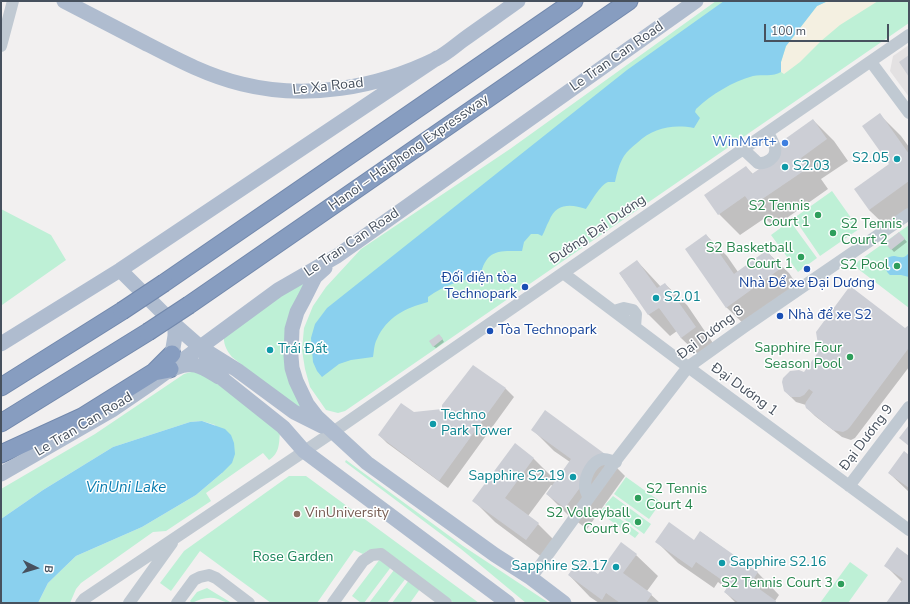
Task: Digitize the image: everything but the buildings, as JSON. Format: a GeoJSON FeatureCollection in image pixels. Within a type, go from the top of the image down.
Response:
{"type":"FeatureCollection","features":[{"type":"Feature","properties":{"kind":"highway"},"geometry":{"type":"LineString","coordinates":[[1,387],[164,283],[574,1]]}},
{"type":"Feature","properties":{"kind":"highway","name":"Hanoi – Haiphong Expressway"},"geometry":{"type":"LineString","coordinates":[[1,423],[189,305],[629,1]]}},
{"type":"Feature","properties":{"kind":"highway"},"geometry":{"type":"LineString","coordinates":[[1,454],[82,417],[165,365]]}},
{"type":"Feature","properties":{"kind":"main road","name":"Le Xa Road"},"geometry":{"type":"LineString","coordinates":[[64,1],[169,56],[198,69],[239,84],[269,90],[295,92],[348,88],[385,78],[437,58],[503,6],[518,1]]}},
{"type":"Feature","properties":{"kind":"main road","name":"Le Tran Can Road"},"geometry":{"type":"LineString","coordinates":[[1,474],[112,410],[165,365],[200,347],[278,290],[337,256],[696,1]]}},
{"type":"Feature","properties":{"kind":"main road"},"geometry":{"type":"LineString","coordinates":[[1,344],[120,270],[437,58]]}},
{"type":"Feature","properties":{"kind":"main road"},"geometry":{"type":"LineString","coordinates":[[337,256],[315,277],[297,312],[292,329],[292,368],[296,381],[308,404],[317,417],[367,463],[495,556],[531,578],[564,603]]}},
{"type":"Feature","properties":{"kind":"main road"},"geometry":{"type":"LineString","coordinates":[[120,270],[175,325],[200,347],[237,370],[294,412],[334,432]]}},
{"type":"Feature","properties":{"kind":"main road"},"geometry":{"type":"LineString","coordinates":[[175,325],[175,336],[165,365],[192,364],[200,366],[224,380],[283,427],[304,451],[508,603]]}},
{"type":"Feature","properties":{"kind":"main road"},"geometry":{"type":"LineString","coordinates":[[200,347],[224,380]]}},
{"type":"Feature","properties":{"kind":"street"},"geometry":{"type":"LineString","coordinates":[[1,46],[12,1]]}},
{"type":"Feature","properties":{"kind":"street","name":"Đường Đại Dương"},"geometry":{"type":"LineString","coordinates":[[81,603],[334,432],[909,35]]}},
{"type":"Feature","properties":{"kind":"street"},"geometry":{"type":"LineString","coordinates":[[871,62],[909,113]]}},
{"type":"Feature","properties":{"kind":"street"},"geometry":{"type":"LineString","coordinates":[[743,149],[758,163],[766,163],[775,153],[775,148],[768,132]]}},
{"type":"Feature","properties":{"kind":"street","name":"Đại Dương 8"},"geometry":{"type":"LineString","coordinates":[[531,578],[589,497],[688,367],[744,326],[909,214]]}},
{"type":"Feature","properties":{"kind":"street","name":"Đại Dương 1"},"geometry":{"type":"LineString","coordinates":[[563,273],[909,530]]}},
{"type":"Feature","properties":{"kind":"street","name":"Đại Dương 9"},"geometry":{"type":"LineString","coordinates":[[850,486],[909,407]]}},
{"type":"Feature","properties":{"kind":"street"},"geometry":{"type":"LineString","coordinates":[[589,497],[585,486],[586,477],[591,467],[596,462],[602,460],[616,462]]}},
{"type":"Feature","properties":{"kind":"street"},"geometry":{"type":"LineString","coordinates":[[135,601],[178,536]]}},
{"type":"Feature","properties":{"kind":"street"},"geometry":{"type":"LineString","coordinates":[[333,603],[363,561],[372,555],[381,554],[446,603]]}},
{"type":"Feature","properties":{"kind":"street"},"geometry":{"type":"LineString","coordinates":[[177,603],[194,580],[209,575],[216,578],[249,603]]}},
{"type":"Feature","properties":{"kind":"shaded area"},"geometry":{"type":"Polygon","coordinates":[[[909,45],[909,97],[890,71],[893,56],[909,45]]]}},
{"type":"Feature","properties":{"kind":"green space"},"geometry":{"type":"Polygon","coordinates":[[[716,1],[909,1],[909,23],[345,411],[338,413],[326,410],[310,387],[305,369],[302,350],[304,328],[313,306],[326,287],[361,249],[510,149],[716,1]]]}},
{"type":"Feature","properties":{"kind":"green space"},"geometry":{"type":"Polygon","coordinates":[[[832,191],[859,229],[820,256],[794,218],[832,191]]]}},
{"type":"Feature","properties":{"kind":"green space"},"geometry":{"type":"Polygon","coordinates":[[[1,209],[51,235],[66,260],[2,305],[1,304],[1,209]]]}},
{"type":"Feature","properties":{"kind":"green space"},"geometry":{"type":"Polygon","coordinates":[[[790,221],[817,258],[798,272],[771,235],[790,221]]]}},
{"type":"Feature","properties":{"kind":"green space"},"geometry":{"type":"Polygon","coordinates":[[[909,225],[909,308],[853,265],[909,225]]]}},
{"type":"Feature","properties":{"kind":"green space"},"geometry":{"type":"Polygon","coordinates":[[[305,280],[308,282],[291,313],[301,406],[299,410],[232,357],[225,346],[224,334],[305,280]]]}},
{"type":"Feature","properties":{"kind":"green space"},"geometry":{"type":"Polygon","coordinates":[[[194,371],[211,373],[280,431],[279,444],[273,457],[269,460],[263,453],[206,493],[211,501],[166,531],[153,532],[81,583],[76,589],[70,603],[38,603],[48,583],[76,556],[142,527],[196,495],[222,473],[215,425],[202,421],[190,422],[113,447],[43,490],[1,519],[1,489],[95,434],[184,374],[194,371]]]}},
{"type":"Feature","properties":{"kind":"green space"},"geometry":{"type":"Polygon","coordinates":[[[346,460],[463,546],[549,603],[526,603],[461,549],[345,462],[346,460]]]}},
{"type":"Feature","properties":{"kind":"green space","name":"VinUniversity"},"geometry":{"type":"Polygon","coordinates":[[[289,476],[306,476],[479,603],[454,603],[387,554],[375,549],[369,550],[363,554],[354,550],[317,603],[271,603],[200,551],[171,591],[160,583],[184,551],[289,476]]]}},
{"type":"Feature","properties":{"kind":"green space","name":"S2 Tennis Court 4"},"geometry":{"type":"Polygon","coordinates":[[[626,477],[661,502],[649,519],[614,494],[626,477]]]}},
{"type":"Feature","properties":{"kind":"green space"},"geometry":{"type":"Polygon","coordinates":[[[613,496],[651,524],[644,534],[605,505],[613,496]]]}},
{"type":"Feature","properties":{"kind":"green space"},"geometry":{"type":"Polygon","coordinates":[[[604,507],[639,533],[635,538],[600,513],[604,507]]]}},
{"type":"Feature","properties":{"kind":"green space"},"geometry":{"type":"Polygon","coordinates":[[[380,559],[391,567],[364,603],[361,603],[352,596],[380,559]]]}},
{"type":"Feature","properties":{"kind":"green space"},"geometry":{"type":"Polygon","coordinates":[[[850,562],[868,575],[848,603],[820,603],[850,562]]]}},
{"type":"Feature","properties":{"kind":"green space"},"geometry":{"type":"Polygon","coordinates":[[[394,570],[406,578],[387,603],[369,603],[394,570]]]}},
{"type":"Feature","properties":{"kind":"green space"},"geometry":{"type":"Polygon","coordinates":[[[409,580],[420,589],[410,603],[392,603],[409,580]]]}},
{"type":"Feature","properties":{"kind":"green space"},"geometry":{"type":"Polygon","coordinates":[[[207,588],[230,602],[211,598],[201,599],[192,603],[190,601],[197,592],[207,588]]]}},
{"type":"Feature","properties":{"kind":"sand"},"geometry":{"type":"Polygon","coordinates":[[[828,1],[878,1],[840,25],[800,62],[784,74],[781,72],[781,62],[786,46],[817,6],[828,1]]]}},
{"type":"Feature","properties":{"kind":"water"},"geometry":{"type":"Polygon","coordinates":[[[724,1],[828,1],[817,6],[786,46],[781,62],[781,72],[778,74],[753,76],[730,85],[709,98],[696,109],[695,112],[700,118],[694,128],[663,128],[643,138],[624,156],[619,165],[615,182],[608,182],[602,186],[586,209],[575,206],[564,206],[560,208],[552,215],[542,236],[538,234],[531,234],[524,242],[522,251],[506,251],[490,256],[486,261],[480,277],[459,281],[447,286],[428,297],[428,302],[412,307],[391,319],[381,331],[376,341],[373,357],[351,360],[339,364],[322,377],[317,371],[313,362],[311,338],[315,324],[327,308],[627,70],[724,1]]]}},
{"type":"Feature","properties":{"kind":"water","name":"S2 Pool"},"geometry":{"type":"Polygon","coordinates":[[[909,253],[909,277],[890,275],[885,267],[887,259],[894,256],[904,257],[909,253]]]}},
{"type":"Feature","properties":{"kind":"water","name":"VinUni Lake"},"geometry":{"type":"Polygon","coordinates":[[[202,421],[225,429],[231,435],[234,443],[235,454],[232,463],[222,473],[196,495],[142,527],[76,556],[48,583],[38,603],[1,603],[1,519],[43,490],[113,447],[190,422],[202,421]]]}},
{"type":"Feature","properties":{"kind":"place","name":"WinMart+"},"geometry":{"type":"Point","coordinates":[785,143]}},
{"type":"Feature","properties":{"kind":"place","name":"S2.05"},"geometry":{"type":"Point","coordinates":[897,159]}},
{"type":"Feature","properties":{"kind":"place","name":"S2.03"},"geometry":{"type":"Point","coordinates":[785,167]}},
{"type":"Feature","properties":{"kind":"place","name":"S2 Tennis Court 1"},"geometry":{"type":"Point","coordinates":[818,215]}},
{"type":"Feature","properties":{"kind":"place","name":"S2 Tennis Court 2"},"geometry":{"type":"Point","coordinates":[833,233]}},
{"type":"Feature","properties":{"kind":"place","name":"S2 Basketball Court 1"},"geometry":{"type":"Point","coordinates":[801,257]}},
{"type":"Feature","properties":{"kind":"place","name":"S2 Pool"},"geometry":{"type":"Point","coordinates":[897,266]}},
{"type":"Feature","properties":{"kind":"place","name":"Nhà Để xe Đại Dương"},"geometry":{"type":"Point","coordinates":[807,269]}},
{"type":"Feature","properties":{"kind":"place","name":"Đối diện tòa Technopark"},"geometry":{"type":"Point","coordinates":[525,287]}},
{"type":"Feature","properties":{"kind":"place","name":"S2.01"},"geometry":{"type":"Point","coordinates":[656,298]}},
{"type":"Feature","properties":{"kind":"place","name":"Nhà để xe S2"},"geometry":{"type":"Point","coordinates":[780,316]}},
{"type":"Feature","properties":{"kind":"place","name":"Tòa Technopark"},"geometry":{"type":"Point","coordinates":[490,331]}},
{"type":"Feature","properties":{"kind":"place","name":"Trái Đất"},"geometry":{"type":"Point","coordinates":[270,350]}},
{"type":"Feature","properties":{"kind":"place","name":"Sapphire Four Season Pool"},"geometry":{"type":"Point","coordinates":[850,357]}},
{"type":"Feature","properties":{"kind":"place","name":"Techno Park Tower"},"geometry":{"type":"Point","coordinates":[433,424]}},
{"type":"Feature","properties":{"kind":"place","name":"Sapphire S2.19"},"geometry":{"type":"Point","coordinates":[573,477]}},
{"type":"Feature","properties":{"kind":"place","name":"S2 Tennis Court 4"},"geometry":{"type":"Point","coordinates":[638,498]}},
{"type":"Feature","properties":{"kind":"place","name":"VinUniversity"},"geometry":{"type":"Point","coordinates":[297,514]}},
{"type":"Feature","properties":{"kind":"place","name":"S2 Volleyball Court 6"},"geometry":{"type":"Point","coordinates":[638,522]}},
{"type":"Feature","properties":{"kind":"place","name":"Sapphire S2.16"},"geometry":{"type":"Point","coordinates":[722,563]}},
{"type":"Feature","properties":{"kind":"place","name":"Sapphire S2.17"},"geometry":{"type":"Point","coordinates":[616,567]}},
{"type":"Feature","properties":{"kind":"place","name":"S2 Tennis Court 3"},"geometry":{"type":"Point","coordinates":[841,584]}},
{"type":"Feature","properties":{"kind":"park label","name":"Rose Garden"},"geometry":{"type":"Point","coordinates":[293,558]}}]}
